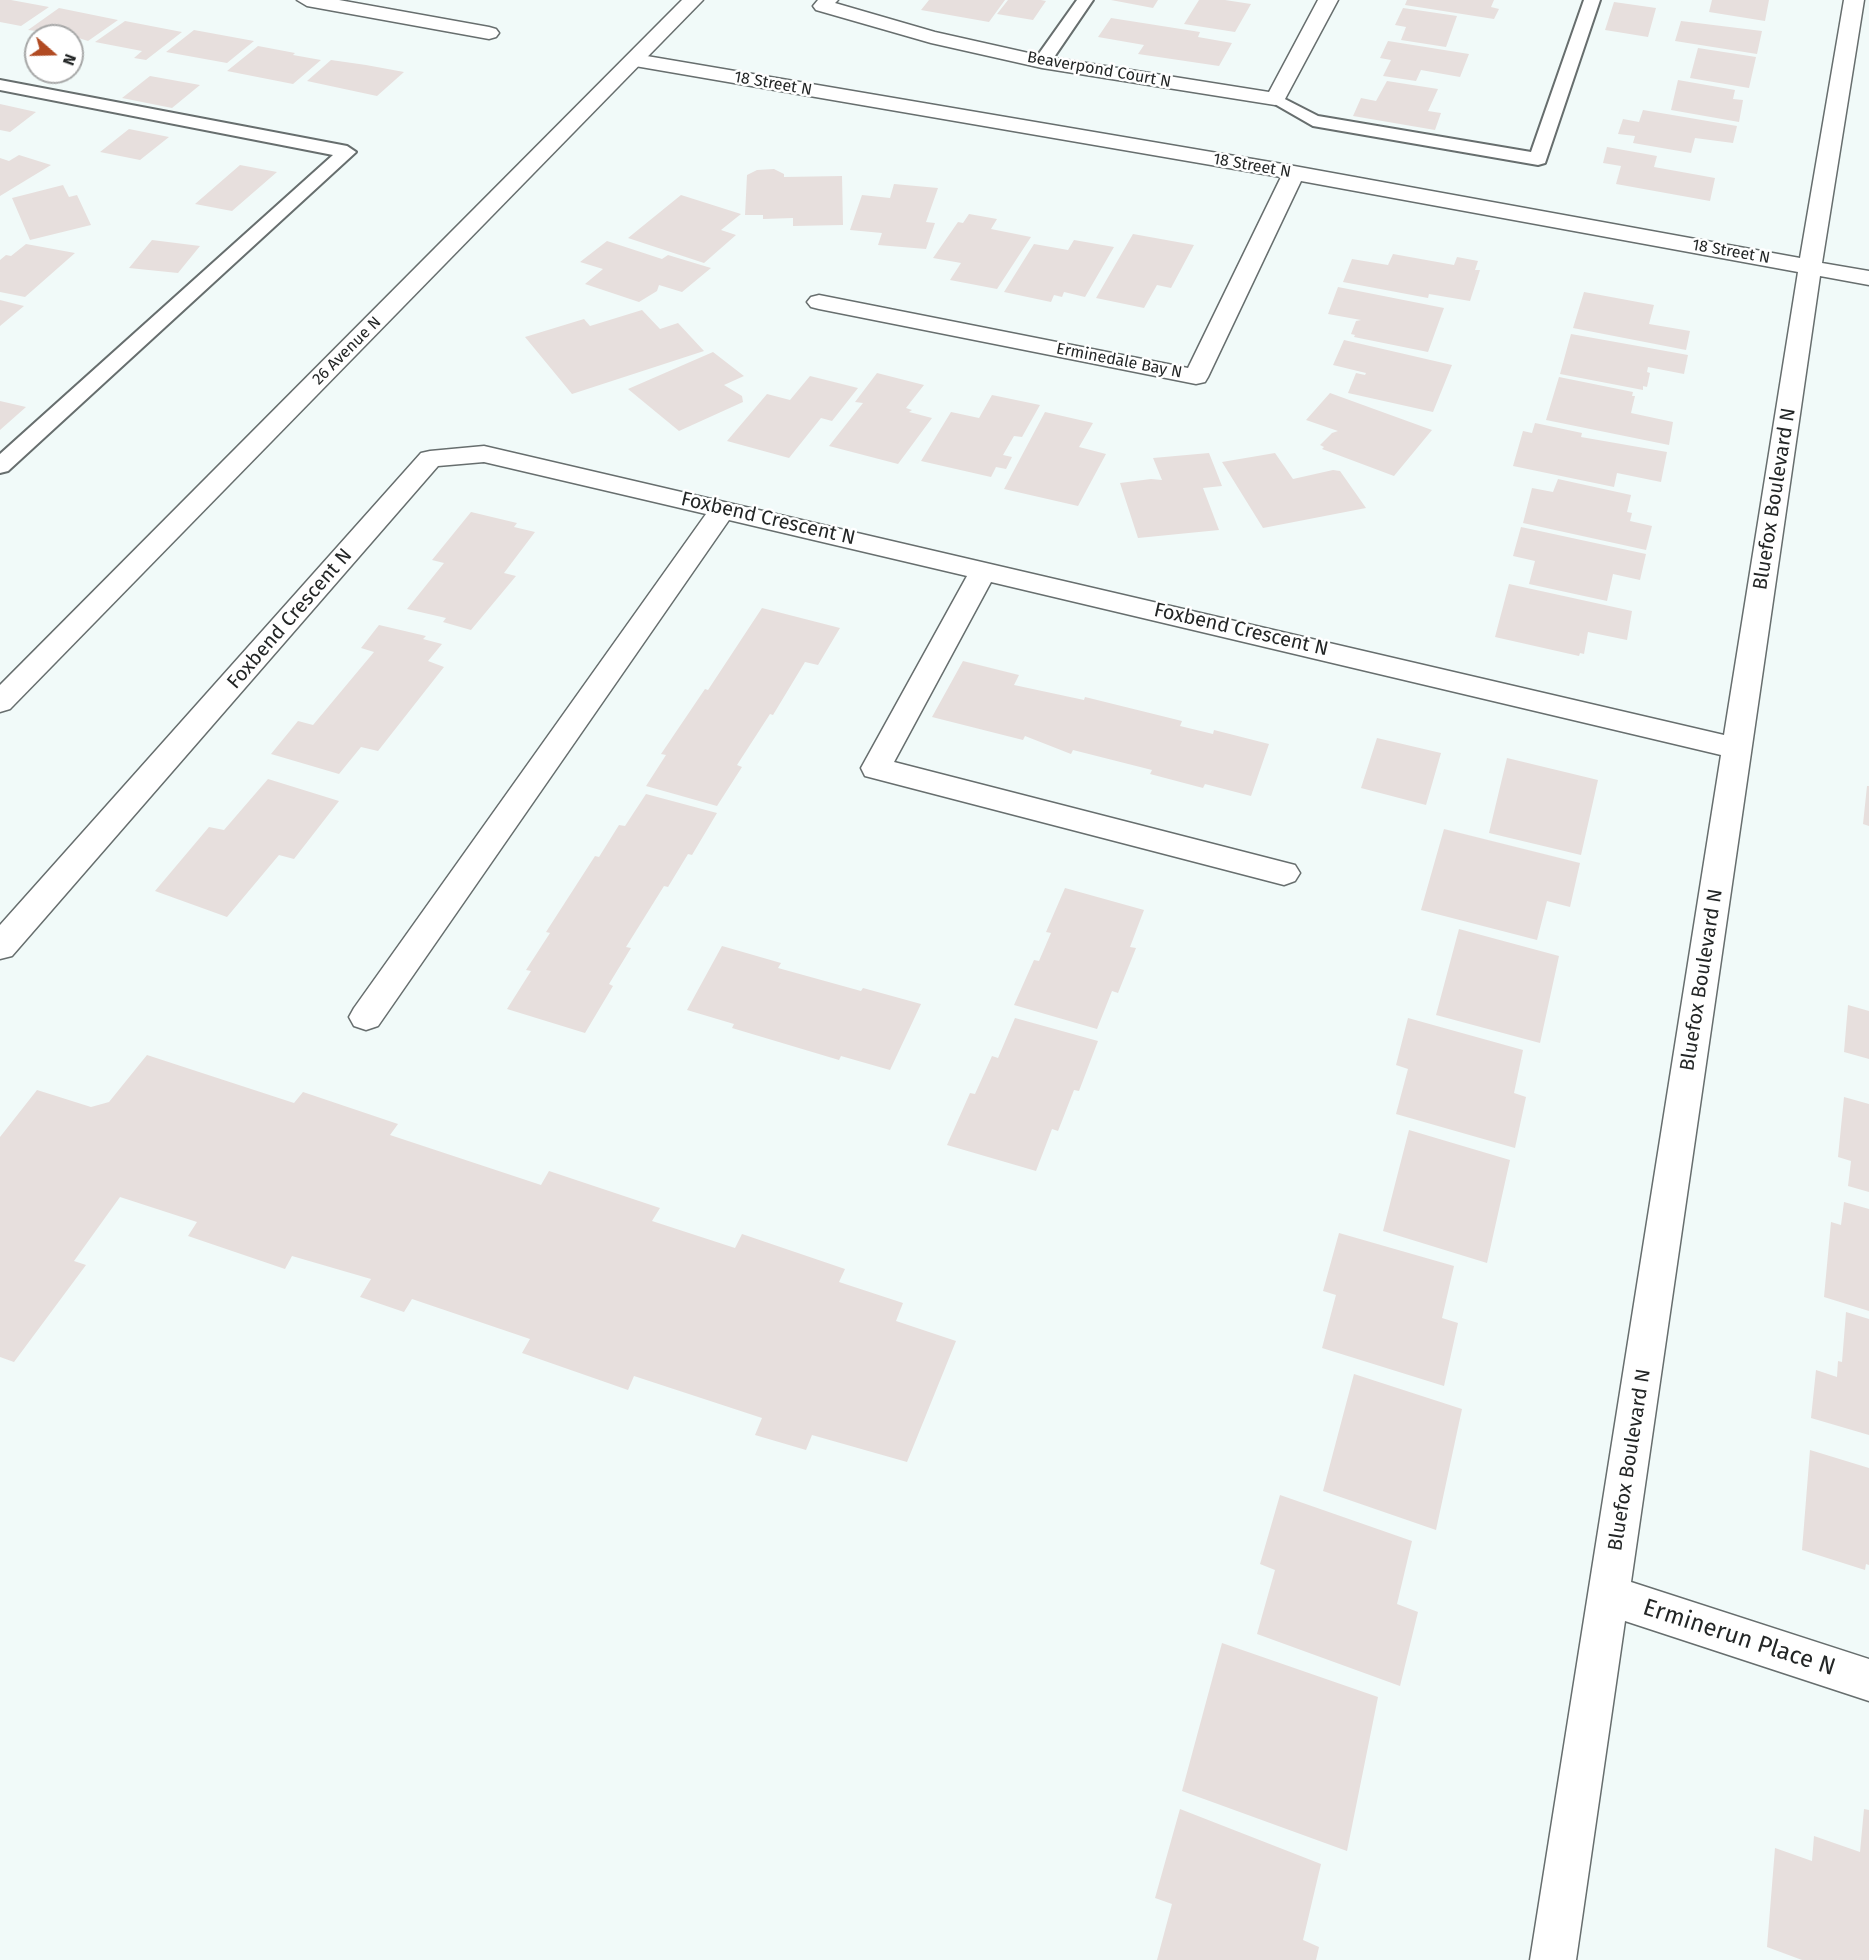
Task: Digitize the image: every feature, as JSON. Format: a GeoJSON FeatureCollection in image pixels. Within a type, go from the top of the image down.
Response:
{"type":"FeatureCollection","features":[{"type":"Feature","properties":{"kind":"street"},"geometry":{"type":"LineString","coordinates":[[307,0],[489,33]]}},
{"type":"Feature","properties":{"kind":"street","name":"26 Avenue N"},"geometry":{"type":"LineString","coordinates":[[0,702],[693,0]]}},
{"type":"Feature","properties":{"kind":"street","name":"Beaverpond Court N"},"geometry":{"type":"LineString","coordinates":[[828,0],[823,6],[931,37],[1042,62],[1275,99]]}},
{"type":"Feature","properties":{"kind":"street"},"geometry":{"type":"LineString","coordinates":[[1275,99],[1328,0]]}},
{"type":"Feature","properties":{"kind":"street","name":"Bluefox Boulevard N"},"geometry":{"type":"LineString","coordinates":[[1553,1960],[1810,267],[1858,12]]}},
{"type":"Feature","properties":{"kind":"street","name":"18 Street N"},"geometry":{"type":"LineString","coordinates":[[635,60],[1294,173],[1869,278]]}},
{"type":"Feature","properties":{"kind":"street","name":"Erminedale Bay N"},"geometry":{"type":"LineString","coordinates":[[819,302],[1196,377],[1294,173]]}},
{"type":"Feature","properties":{"kind":"street","name":"Foxbend Crescent N"},"geometry":{"type":"LineString","coordinates":[[0,947],[430,459],[484,454],[1737,748]]}},
{"type":"Feature","properties":{"kind":"street"},"geometry":{"type":"LineString","coordinates":[[366,1017],[723,509]]}},
{"type":"Feature","properties":{"kind":"street"},"geometry":{"type":"LineString","coordinates":[[984,570],[876,768],[1284,873]]}},
{"type":"Feature","properties":{"kind":"street","name":"Erminerun Place N"},"geometry":{"type":"LineString","coordinates":[[1610,1596],[1869,1680]]}},
{"type":"Feature","properties":{"kind":"lane"},"geometry":{"type":"LineString","coordinates":[[1042,62],[1085,0]]}},
{"type":"Feature","properties":{"kind":"lane"},"geometry":{"type":"LineString","coordinates":[[1275,99],[1313,121],[1538,159],[1592,0]]}},
{"type":"Feature","properties":{"kind":"lane"},"geometry":{"type":"LineString","coordinates":[[0,85],[347,152],[0,465]]}},
{"type":"Feature","properties":{"kind":"building"},"geometry":{"type":"Polygon","coordinates":[[[0,0],[49,7],[21,26],[0,22],[0,0]]]}},
{"type":"Feature","properties":{"kind":"building"},"geometry":{"type":"Polygon","coordinates":[[[929,0],[1005,0],[989,22],[921,10],[929,0]]]}},
{"type":"Feature","properties":{"kind":"building"},"geometry":{"type":"Polygon","coordinates":[[[1008,0],[1046,1],[1033,20],[997,14],[1008,0]]]}},
{"type":"Feature","properties":{"kind":"building"},"geometry":{"type":"Polygon","coordinates":[[[1111,0],[1158,0],[1153,8],[1111,0]]]}},
{"type":"Feature","properties":{"kind":"building"},"geometry":{"type":"Polygon","coordinates":[[[1199,0],[1225,0],[1251,4],[1235,32],[1184,24],[1199,0]]]}},
{"type":"Feature","properties":{"kind":"building"},"geometry":{"type":"Polygon","coordinates":[[[1407,0],[1494,0],[1491,7],[1499,9],[1494,19],[1405,5],[1407,0]]]}},
{"type":"Feature","properties":{"kind":"building"},"geometry":{"type":"Polygon","coordinates":[[[1712,0],[1769,0],[1765,21],[1709,12],[1712,0]]]}},
{"type":"Feature","properties":{"kind":"building"},"geometry":{"type":"Polygon","coordinates":[[[1614,2],[1656,8],[1648,37],[1605,30],[1614,2]]]}},
{"type":"Feature","properties":{"kind":"building"},"geometry":{"type":"Polygon","coordinates":[[[59,8],[118,20],[88,41],[84,40],[84,24],[36,24],[59,8]]]}},
{"type":"Feature","properties":{"kind":"building"},"geometry":{"type":"Polygon","coordinates":[[[1403,8],[1457,16],[1446,47],[1401,40],[1406,27],[1395,25],[1403,8]]]}},
{"type":"Feature","properties":{"kind":"building"},"geometry":{"type":"Polygon","coordinates":[[[1111,18],[1200,32],[1198,37],[1232,43],[1219,66],[1138,54],[1144,45],[1098,37],[1111,18]]]}},
{"type":"Feature","properties":{"kind":"building"},"geometry":{"type":"Polygon","coordinates":[[[125,21],[182,32],[146,60],[134,58],[142,51],[95,42],[125,21]]]}},
{"type":"Feature","properties":{"kind":"building"},"geometry":{"type":"Polygon","coordinates":[[[1681,21],[1762,31],[1757,54],[1675,41],[1681,21]]]}},
{"type":"Feature","properties":{"kind":"building"},"geometry":{"type":"Polygon","coordinates":[[[194,30],[254,41],[227,63],[166,52],[194,30]]]}},
{"type":"Feature","properties":{"kind":"building"},"geometry":{"type":"Polygon","coordinates":[[[1388,41],[1469,54],[1460,77],[1421,70],[1416,81],[1383,76],[1391,60],[1380,58],[1388,41]]]}},
{"type":"Feature","properties":{"kind":"building"},"geometry":{"type":"Polygon","coordinates":[[[258,46],[321,60],[293,84],[227,71],[258,46]]]}},
{"type":"Feature","properties":{"kind":"building"},"geometry":{"type":"Polygon","coordinates":[[[1698,48],[1756,57],[1749,88],[1690,78],[1698,48]]]}},
{"type":"Feature","properties":{"kind":"building"},"geometry":{"type":"Polygon","coordinates":[[[331,60],[404,72],[377,96],[307,81],[331,60]]]}},
{"type":"Feature","properties":{"kind":"building"},"geometry":{"type":"Polygon","coordinates":[[[150,76],[200,85],[172,108],[122,98],[150,76]]]}},
{"type":"Feature","properties":{"kind":"building"},"geometry":{"type":"Polygon","coordinates":[[[1678,80],[1735,90],[1733,99],[1743,100],[1739,122],[1671,110],[1678,80]]]}},
{"type":"Feature","properties":{"kind":"building"},"geometry":{"type":"Polygon","coordinates":[[[1387,81],[1438,89],[1428,111],[1441,113],[1435,130],[1353,116],[1361,98],[1376,101],[1387,81]]]}},
{"type":"Feature","properties":{"kind":"building"},"geometry":{"type":"Polygon","coordinates":[[[0,104],[36,112],[10,132],[0,130],[0,104]]]}},
{"type":"Feature","properties":{"kind":"building"},"geometry":{"type":"Polygon","coordinates":[[[1643,110],[1737,126],[1733,143],[1695,138],[1691,153],[1633,143],[1635,136],[1618,134],[1623,119],[1639,122],[1643,110]]]}},
{"type":"Feature","properties":{"kind":"building"},"geometry":{"type":"Polygon","coordinates":[[[129,129],[169,137],[140,160],[100,152],[129,129]]]}},
{"type":"Feature","properties":{"kind":"building"},"geometry":{"type":"Polygon","coordinates":[[[1607,147],[1657,156],[1654,167],[1715,178],[1710,201],[1616,184],[1621,166],[1603,163],[1607,147]]]}},
{"type":"Feature","properties":{"kind":"building"},"geometry":{"type":"Polygon","coordinates":[[[19,155],[51,165],[0,196],[0,158],[9,161],[19,155]]]}},
{"type":"Feature","properties":{"kind":"building"},"geometry":{"type":"Polygon","coordinates":[[[240,165],[277,172],[232,211],[195,204],[240,165]]]}},
{"type":"Feature","properties":{"kind":"building"},"geometry":{"type":"Polygon","coordinates":[[[774,169],[784,174],[784,177],[842,176],[843,225],[793,226],[793,218],[763,219],[763,215],[745,215],[747,175],[757,170],[774,169]]]}},
{"type":"Feature","properties":{"kind":"building"},"geometry":{"type":"Polygon","coordinates":[[[894,184],[938,188],[926,222],[935,223],[926,249],[878,245],[882,233],[850,230],[862,195],[890,198],[894,184]]]}},
{"type":"Feature","properties":{"kind":"building"},"geometry":{"type":"Polygon","coordinates":[[[63,185],[69,197],[77,195],[91,225],[30,240],[12,198],[63,185]]]}},
{"type":"Feature","properties":{"kind":"building"},"geometry":{"type":"Polygon","coordinates":[[[681,195],[741,214],[721,230],[736,235],[704,263],[628,238],[681,195]]]}},
{"type":"Feature","properties":{"kind":"building"},"geometry":{"type":"Polygon","coordinates":[[[969,214],[997,219],[991,229],[1031,237],[997,289],[950,280],[961,263],[933,258],[958,222],[963,223],[969,214]]]}},
{"type":"Feature","properties":{"kind":"building"},"geometry":{"type":"Polygon","coordinates":[[[1133,234],[1194,245],[1171,288],[1157,285],[1144,308],[1096,298],[1133,234]]]}},
{"type":"Feature","properties":{"kind":"building"},"geometry":{"type":"Polygon","coordinates":[[[152,240],[200,246],[178,273],[129,268],[152,240]]]}},
{"type":"Feature","properties":{"kind":"building"},"geometry":{"type":"Polygon","coordinates":[[[1074,240],[1114,247],[1085,297],[1064,292],[1062,297],[1054,295],[1051,302],[1004,292],[1034,244],[1068,250],[1074,240]]]}},
{"type":"Feature","properties":{"kind":"building"},"geometry":{"type":"Polygon","coordinates":[[[607,241],[662,259],[668,255],[711,268],[682,292],[659,285],[657,291],[639,302],[585,284],[603,269],[580,262],[607,241]]]}},
{"type":"Feature","properties":{"kind":"building"},"geometry":{"type":"Polygon","coordinates":[[[26,244],[75,253],[25,297],[0,292],[0,260],[6,255],[11,256],[26,244]]]}},
{"type":"Feature","properties":{"kind":"building"},"geometry":{"type":"Polygon","coordinates":[[[1393,254],[1454,265],[1457,257],[1478,261],[1475,270],[1480,270],[1470,301],[1429,294],[1428,298],[1343,282],[1352,259],[1388,265],[1393,254]]]}},
{"type":"Feature","properties":{"kind":"building"},"geometry":{"type":"Polygon","coordinates":[[[1338,287],[1444,308],[1428,352],[1354,337],[1355,335],[1351,334],[1356,321],[1361,320],[1328,314],[1338,287]]]}},
{"type":"Feature","properties":{"kind":"building"},"geometry":{"type":"Polygon","coordinates":[[[1584,292],[1654,305],[1649,324],[1690,331],[1686,350],[1573,328],[1584,292]]]}},
{"type":"Feature","properties":{"kind":"building"},"geometry":{"type":"Polygon","coordinates":[[[0,300],[24,306],[0,326],[0,300]]]}},
{"type":"Feature","properties":{"kind":"building"},"geometry":{"type":"Polygon","coordinates":[[[642,310],[660,329],[678,323],[704,351],[572,394],[525,337],[584,319],[590,326],[642,310]]]}},
{"type":"Feature","properties":{"kind":"building"},"geometry":{"type":"Polygon","coordinates":[[[1571,334],[1688,355],[1684,374],[1648,367],[1647,372],[1650,373],[1647,387],[1643,386],[1643,390],[1560,374],[1571,334]]]}},
{"type":"Feature","properties":{"kind":"building"},"geometry":{"type":"Polygon","coordinates":[[[1344,340],[1452,365],[1433,412],[1348,393],[1356,373],[1365,375],[1366,373],[1333,365],[1344,340]]]}},
{"type":"Feature","properties":{"kind":"building"},"geometry":{"type":"Polygon","coordinates":[[[713,352],[744,376],[724,385],[742,396],[743,402],[679,431],[628,389],[713,352]]]}},
{"type":"Feature","properties":{"kind":"building"},"geometry":{"type":"Polygon","coordinates":[[[877,373],[924,385],[906,408],[912,410],[909,412],[932,418],[898,464],[829,446],[863,403],[855,402],[877,373]]]}},
{"type":"Feature","properties":{"kind":"building"},"geometry":{"type":"Polygon","coordinates":[[[810,376],[858,388],[832,421],[821,418],[789,458],[727,441],[767,394],[790,400],[810,376]]]}},
{"type":"Feature","properties":{"kind":"building"},"geometry":{"type":"Polygon","coordinates":[[[1559,377],[1633,392],[1632,396],[1635,396],[1631,413],[1673,422],[1669,445],[1546,420],[1559,377]]]}},
{"type":"Feature","properties":{"kind":"building"},"geometry":{"type":"Polygon","coordinates":[[[1330,393],[1432,430],[1394,476],[1322,449],[1324,447],[1320,445],[1332,433],[1338,431],[1306,420],[1330,393]]]}},
{"type":"Feature","properties":{"kind":"building"},"geometry":{"type":"Polygon","coordinates":[[[992,395],[1040,405],[1022,437],[1014,436],[1003,455],[1012,457],[1006,469],[996,467],[991,477],[921,461],[951,412],[979,418],[992,395]]]}},
{"type":"Feature","properties":{"kind":"building"},"geometry":{"type":"Polygon","coordinates":[[[0,401],[26,407],[0,430],[0,401]]]}},
{"type":"Feature","properties":{"kind":"building"},"geometry":{"type":"Polygon","coordinates":[[[1045,412],[1093,423],[1079,447],[1106,454],[1078,506],[1004,489],[1045,412]]]}},
{"type":"Feature","properties":{"kind":"building"},"geometry":{"type":"Polygon","coordinates":[[[1535,423],[1582,433],[1581,437],[1667,452],[1661,482],[1617,473],[1614,487],[1513,466],[1523,431],[1532,433],[1535,423]]]}},
{"type":"Feature","properties":{"kind":"building"},"geometry":{"type":"Polygon","coordinates":[[[1209,453],[1222,486],[1203,488],[1219,530],[1138,538],[1120,483],[1162,480],[1153,458],[1209,453]]]}},
{"type":"Feature","properties":{"kind":"building"},"geometry":{"type":"Polygon","coordinates":[[[1275,453],[1293,479],[1333,470],[1340,471],[1366,508],[1263,528],[1222,462],[1275,453]]]}},
{"type":"Feature","properties":{"kind":"building"},"geometry":{"type":"Polygon","coordinates":[[[1558,479],[1631,495],[1627,512],[1632,513],[1630,521],[1652,526],[1646,550],[1523,523],[1532,488],[1553,492],[1558,479]]]}},
{"type":"Feature","properties":{"kind":"building"},"geometry":{"type":"Polygon","coordinates":[[[471,512],[517,523],[514,527],[535,532],[504,573],[516,576],[471,630],[443,622],[446,618],[407,609],[444,563],[432,560],[471,512]]]}},
{"type":"Feature","properties":{"kind":"building"},"geometry":{"type":"Polygon","coordinates":[[[1521,527],[1646,554],[1640,580],[1613,574],[1607,601],[1529,584],[1535,561],[1513,556],[1521,527]]]}},
{"type":"Feature","properties":{"kind":"building"},"geometry":{"type":"Polygon","coordinates":[[[1509,584],[1632,611],[1627,640],[1588,632],[1584,654],[1580,653],[1579,656],[1495,637],[1509,584]]]}},
{"type":"Feature","properties":{"kind":"building"},"geometry":{"type":"Polygon","coordinates":[[[762,608],[840,628],[818,665],[805,662],[773,715],[770,714],[737,765],[742,767],[717,806],[646,786],[666,755],[661,754],[705,689],[708,690],[762,608]]]}},
{"type":"Feature","properties":{"kind":"building"},"geometry":{"type":"Polygon","coordinates":[[[379,625],[426,636],[423,639],[442,644],[428,661],[444,667],[378,751],[361,747],[339,774],[271,754],[298,721],[313,725],[374,652],[361,648],[379,625]]]}},
{"type":"Feature","properties":{"kind":"building"},"geometry":{"type":"Polygon","coordinates":[[[963,661],[1019,675],[1014,685],[1084,700],[1085,697],[1182,721],[1180,726],[1213,734],[1214,730],[1269,744],[1251,796],[1205,784],[1203,788],[1150,774],[1152,770],[1073,750],[1071,754],[1025,736],[1023,740],[932,717],[963,661]]]}},
{"type":"Feature","properties":{"kind":"building"},"geometry":{"type":"Polygon","coordinates":[[[1377,738],[1441,753],[1426,805],[1361,788],[1377,738]]]}},
{"type":"Feature","properties":{"kind":"building"},"geometry":{"type":"Polygon","coordinates":[[[1507,758],[1598,780],[1581,855],[1489,833],[1507,758]]]}},
{"type":"Feature","properties":{"kind":"building"},"geometry":{"type":"Polygon","coordinates":[[[268,779],[339,801],[294,859],[279,855],[227,917],[155,891],[209,827],[224,830],[268,779]]]}},
{"type":"Feature","properties":{"kind":"building"},"geometry":{"type":"Polygon","coordinates":[[[1867,786],[1869,786],[1869,826],[1863,824],[1867,786]]]}},
{"type":"Feature","properties":{"kind":"building"},"geometry":{"type":"Polygon","coordinates":[[[646,794],[717,813],[692,855],[688,854],[668,887],[664,886],[626,947],[631,948],[609,984],[613,986],[585,1033],[507,1009],[531,971],[526,970],[550,933],[546,932],[595,856],[599,857],[619,825],[625,826],[646,794]]]}},
{"type":"Feature","properties":{"kind":"building"},"geometry":{"type":"Polygon","coordinates":[[[1444,829],[1580,863],[1570,907],[1547,901],[1537,940],[1421,910],[1444,829]]]}},
{"type":"Feature","properties":{"kind":"building"},"geometry":{"type":"Polygon","coordinates":[[[1065,888],[1144,910],[1130,947],[1136,948],[1118,993],[1112,991],[1097,1029],[1014,1005],[1034,960],[1039,961],[1051,933],[1046,932],[1065,888]]]}},
{"type":"Feature","properties":{"kind":"building"},"geometry":{"type":"Polygon","coordinates":[[[1459,929],[1559,956],[1540,1043],[1436,1015],[1459,929]]]}},
{"type":"Feature","properties":{"kind":"building"},"geometry":{"type":"Polygon","coordinates":[[[722,946],[781,963],[778,968],[861,991],[863,988],[921,1004],[890,1070],[841,1056],[839,1060],[732,1028],[734,1024],[687,1010],[722,946]]]}},
{"type":"Feature","properties":{"kind":"building"},"geometry":{"type":"Polygon","coordinates":[[[1848,1005],[1869,1011],[1869,1059],[1844,1052],[1848,1005]]]}},
{"type":"Feature","properties":{"kind":"building"},"geometry":{"type":"Polygon","coordinates":[[[1015,1018],[1098,1041],[1079,1091],[1074,1090],[1058,1131],[1052,1129],[1036,1171],[947,1145],[970,1093],[975,1094],[992,1056],[998,1058],[1015,1018]]]}},
{"type":"Feature","properties":{"kind":"building"},"geometry":{"type":"Polygon","coordinates":[[[1408,1018],[1523,1050],[1514,1093],[1526,1097],[1515,1148],[1396,1114],[1408,1069],[1396,1065],[1408,1018]]]}},
{"type":"Feature","properties":{"kind":"building"},"geometry":{"type":"Polygon","coordinates":[[[147,1055],[294,1103],[303,1092],[398,1124],[390,1135],[541,1185],[549,1171],[660,1208],[652,1221],[735,1248],[742,1234],[845,1269],[839,1282],[903,1303],[896,1321],[956,1341],[907,1462],[812,1435],[806,1450],[755,1435],[762,1418],[634,1376],[628,1390],[522,1353],[530,1339],[412,1299],[404,1312],[360,1297],[371,1279],[292,1256],[285,1269],[188,1236],[197,1222],[120,1197],[74,1261],[86,1265],[14,1362],[0,1357],[0,1137],[37,1090],[91,1107],[109,1102],[147,1055]]]}},
{"type":"Feature","properties":{"kind":"building"},"geometry":{"type":"Polygon","coordinates":[[[1844,1097],[1869,1104],[1869,1192],[1848,1186],[1851,1161],[1838,1157],[1844,1097]]]}},
{"type":"Feature","properties":{"kind":"building"},"geometry":{"type":"Polygon","coordinates":[[[1409,1130],[1510,1160],[1487,1263],[1383,1231],[1409,1130]]]}},
{"type":"Feature","properties":{"kind":"building"},"geometry":{"type":"Polygon","coordinates":[[[1844,1202],[1869,1209],[1869,1311],[1824,1297],[1831,1222],[1841,1225],[1844,1202]]]}},
{"type":"Feature","properties":{"kind":"building"},"geometry":{"type":"Polygon","coordinates":[[[1339,1233],[1454,1266],[1442,1318],[1458,1323],[1444,1386],[1322,1348],[1336,1295],[1323,1291],[1339,1233]]]}},
{"type":"Feature","properties":{"kind":"building"},"geometry":{"type":"Polygon","coordinates":[[[1846,1312],[1869,1319],[1869,1435],[1811,1418],[1816,1370],[1837,1377],[1838,1361],[1842,1362],[1846,1312]]]}},
{"type":"Feature","properties":{"kind":"building"},"geometry":{"type":"Polygon","coordinates":[[[1354,1374],[1462,1409],[1436,1530],[1323,1491],[1354,1374]]]}},
{"type":"Feature","properties":{"kind":"building"},"geometry":{"type":"Polygon","coordinates":[[[1810,1450],[1869,1468],[1869,1565],[1866,1564],[1865,1570],[1802,1550],[1810,1450]]]}},
{"type":"Feature","properties":{"kind":"building"},"geometry":{"type":"Polygon","coordinates":[[[1280,1495],[1412,1541],[1397,1604],[1418,1612],[1400,1686],[1257,1634],[1275,1570],[1260,1564],[1280,1495]]]}},
{"type":"Feature","properties":{"kind":"building"},"geometry":{"type":"Polygon","coordinates":[[[1222,1643],[1378,1697],[1347,1851],[1182,1791],[1222,1643]]]}},
{"type":"Feature","properties":{"kind":"building"},"geometry":{"type":"Polygon","coordinates":[[[1180,1809],[1321,1864],[1303,1940],[1319,1947],[1316,1960],[1157,1960],[1172,1904],[1155,1898],[1180,1809]]]}},
{"type":"Feature","properties":{"kind":"building"},"geometry":{"type":"Polygon","coordinates":[[[1864,1809],[1869,1810],[1869,1960],[1802,1960],[1767,1947],[1775,1848],[1812,1861],[1814,1836],[1860,1852],[1864,1809]]]}}]}
